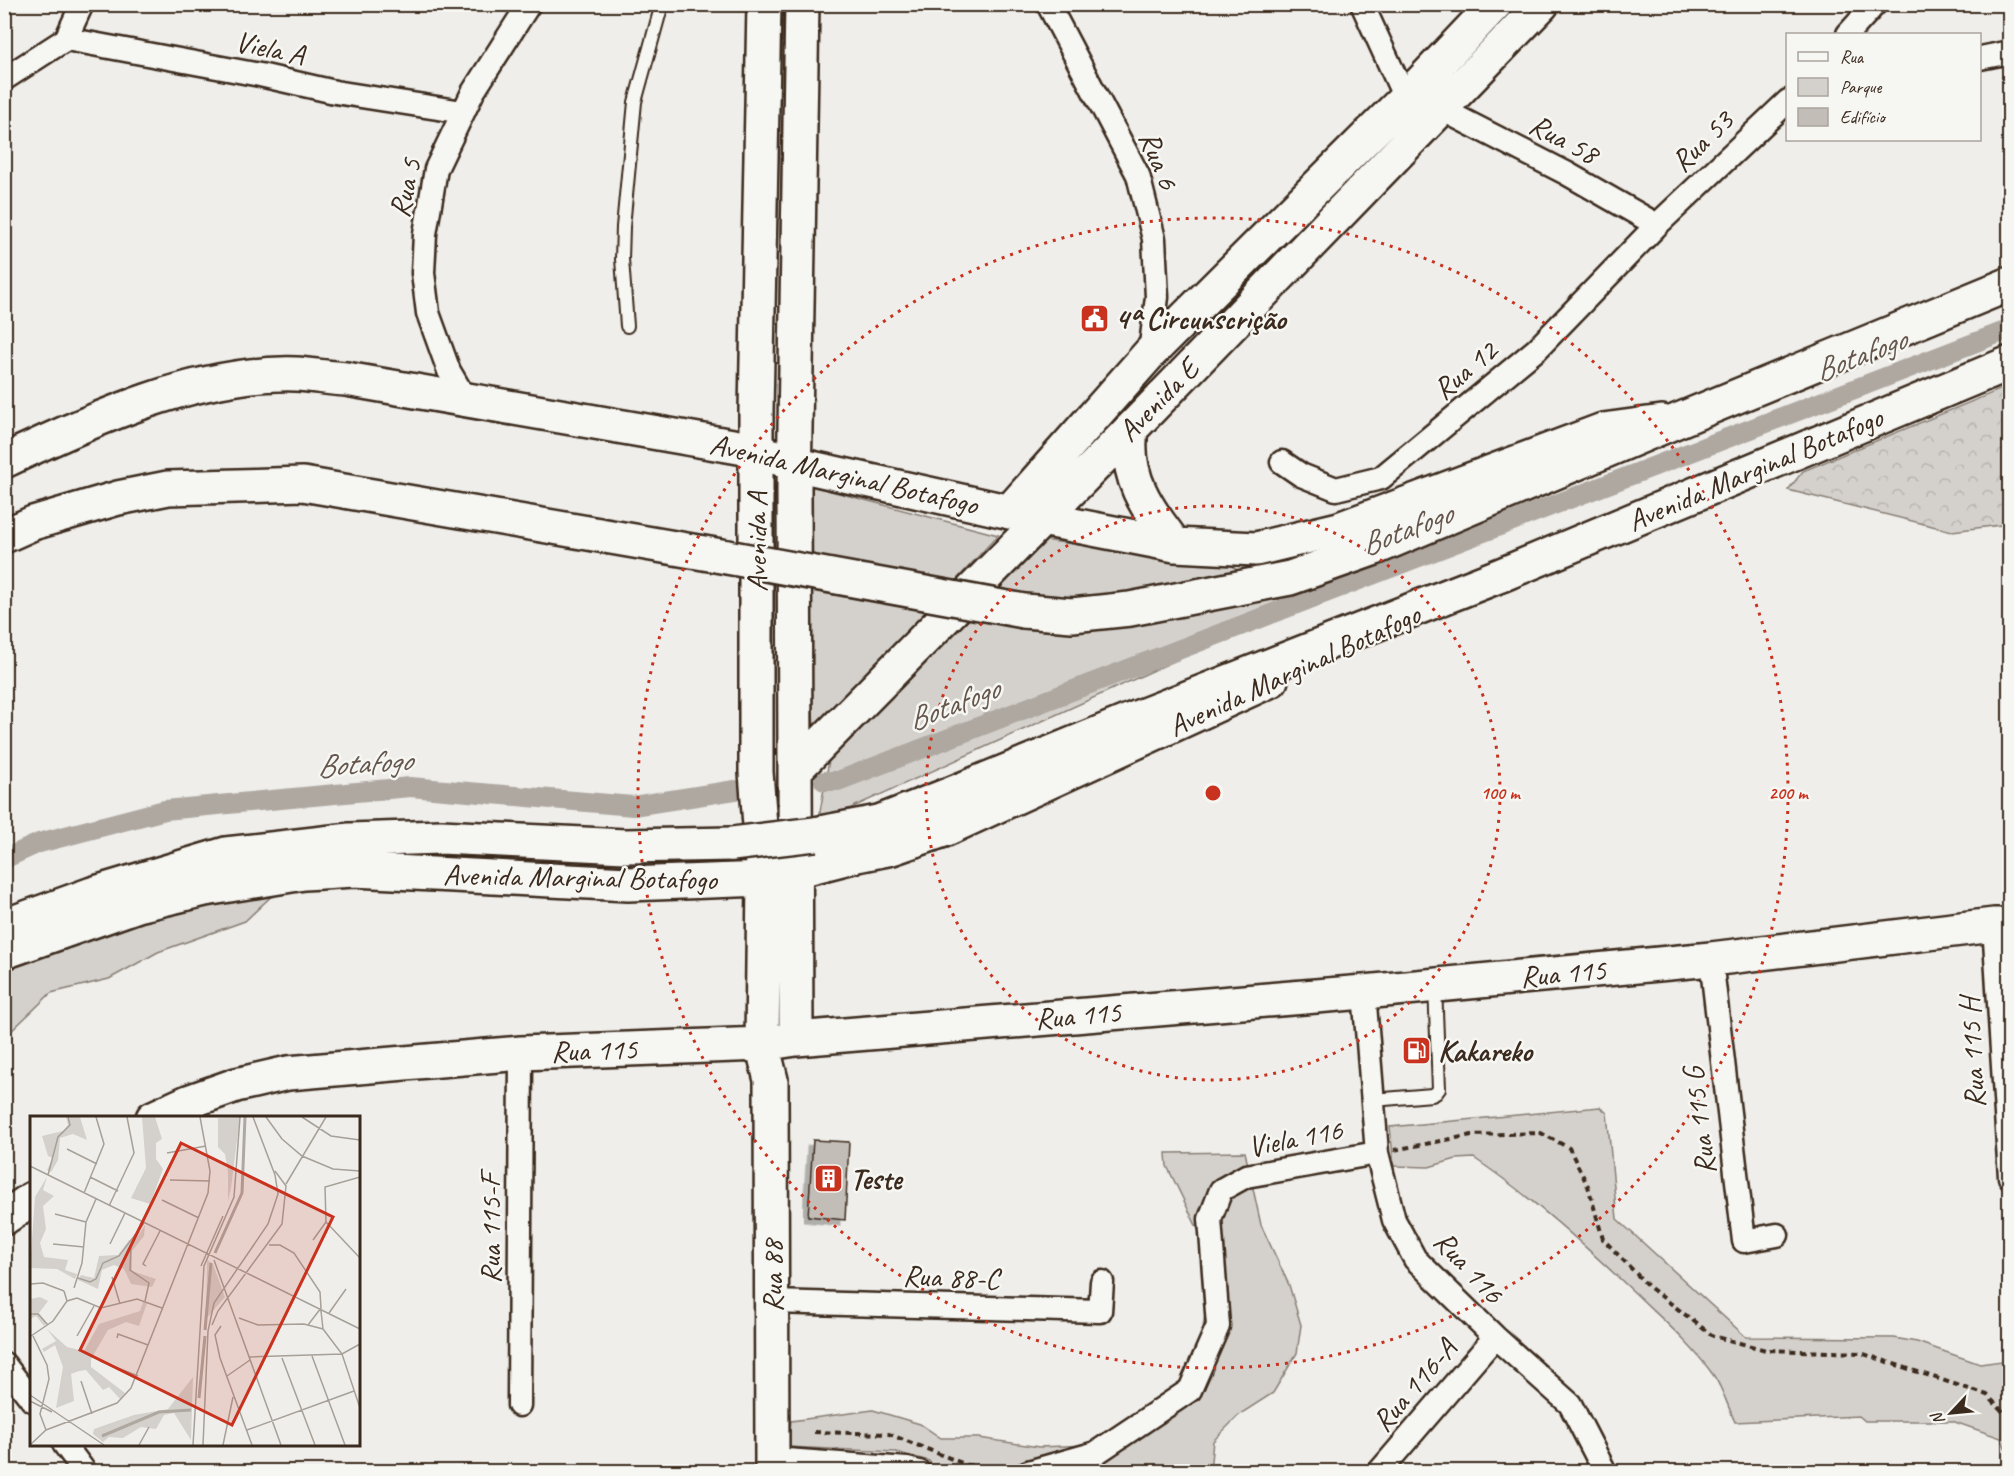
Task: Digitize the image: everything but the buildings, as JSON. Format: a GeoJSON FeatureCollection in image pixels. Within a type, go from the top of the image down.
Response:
{"type":"FeatureCollection","features":[{"type":"Feature","properties":{"kind":"main road","name":"Avenida A"},"geometry":{"type":"LineString","coordinates":[[762,1044],[764,879],[756,793],[756,450],[764,4]]}},
{"type":"Feature","properties":{"kind":"main road","name":"Avenida A"},"geometry":{"type":"LineString","coordinates":[[796,1039],[797,768],[794,464],[802,4]]}},
{"type":"Feature","properties":{"kind":"main road","name":"Avenida E"},"geometry":{"type":"LineString","coordinates":[[1009,512],[1150,353],[1405,99],[1495,4]]}},
{"type":"Feature","properties":{"kind":"main road","name":"Avenida E"},"geometry":{"type":"LineString","coordinates":[[797,768],[1131,429],[1542,4]]}},
{"type":"Feature","properties":{"kind":"main road","name":"Avenida Marginal Botafogo"},"geometry":{"type":"LineString","coordinates":[[4,536],[33,523],[118,498],[168,488],[303,484],[1024,611],[1072,615],[1130,609],[1290,579],[1376,548],[2010,284]]}},
{"type":"Feature","properties":{"kind":"main road","name":"Avenida Marginal Botafogo"},"geometry":{"type":"LineString","coordinates":[[4,926],[92,894],[215,857],[280,848],[350,840],[441,837],[625,846],[732,844],[815,834],[879,822],[1147,713],[1501,575],[2010,363]]}},
{"type":"Feature","properties":{"kind":"main road","name":"Avenida Marginal Botafogo"},"geometry":{"type":"LineString","coordinates":[[4,461],[156,397],[203,385],[249,377],[295,374],[466,399],[756,450],[794,464],[1009,512],[1175,545],[1256,549],[1339,529],[1603,430],[1679,420]]}},
{"type":"Feature","properties":{"kind":"main road"},"geometry":{"type":"LineString","coordinates":[[1131,429],[1128,449],[1136,484],[1150,512],[1175,545]]}},
{"type":"Feature","properties":{"kind":"main road","name":"Avenida Marginal Botafogo"},"geometry":{"type":"LineString","coordinates":[[4,952],[138,906],[205,889],[304,873],[354,870],[628,884],[764,879],[892,848],[944,830],[1501,575]]}},
{"type":"Feature","properties":{"kind":"main road","name":"Rua 115"},"geometry":{"type":"LineString","coordinates":[[163,1116],[192,1110],[236,1085],[288,1073],[521,1053],[762,1044],[796,1039],[1364,992],[1711,959],[2002,925]]}},
{"type":"Feature","properties":{"kind":"main road"},"geometry":{"type":"LineString","coordinates":[[771,1080],[796,1039]]}},
{"type":"Feature","properties":{"kind":"main road","name":"Rua 88"},"geometry":{"type":"LineString","coordinates":[[762,1044],[771,1080],[773,1465]]}},
{"type":"Feature","properties":{"kind":"main road"},"geometry":{"type":"LineString","coordinates":[[4,1218],[30,1200]]}},
{"type":"Feature","properties":{"kind":"street"},"geometry":{"type":"LineString","coordinates":[[4,79],[66,39],[82,4]]}},
{"type":"Feature","properties":{"kind":"street","name":"Rua 5"},"geometry":{"type":"LineString","coordinates":[[466,399],[449,371],[428,313],[423,273],[425,234],[436,169],[473,92],[529,4]]}},
{"type":"Feature","properties":{"kind":"street","name":"Rua 6"},"geometry":{"type":"LineString","coordinates":[[1048,4],[1138,175],[1154,238],[1157,297],[1150,353]]}},
{"type":"Feature","properties":{"kind":"street"},"geometry":{"type":"LineString","coordinates":[[1362,4],[1405,99],[1431,119]]}},
{"type":"Feature","properties":{"kind":"street"},"geometry":{"type":"LineString","coordinates":[[1849,33],[1875,4]]}},
{"type":"Feature","properties":{"kind":"street","name":"Viela A"},"geometry":{"type":"LineString","coordinates":[[66,39],[260,75],[335,92],[464,112]]}},
{"type":"Feature","properties":{"kind":"street"},"geometry":{"type":"LineString","coordinates":[[1981,58],[2010,52]]}},
{"type":"Feature","properties":{"kind":"street","name":"Rua 53"},"geometry":{"type":"LineString","coordinates":[[1657,225],[1786,103]]}},
{"type":"Feature","properties":{"kind":"street","name":"Rua 58"},"geometry":{"type":"LineString","coordinates":[[1431,119],[1566,173],[1657,225]]}},
{"type":"Feature","properties":{"kind":"street","name":"Rua 12"},"geometry":{"type":"LineString","coordinates":[[1282,462],[1301,475],[1336,489],[1381,478],[1537,349],[1657,225]]}},
{"type":"Feature","properties":{"kind":"street","name":"Rua 115 H"},"geometry":{"type":"LineString","coordinates":[[2002,925],[2010,1177]]}},
{"type":"Feature","properties":{"kind":"street","name":"Rua 115 G"},"geometry":{"type":"LineString","coordinates":[[1711,959],[1744,1241],[1777,1235]]}},
{"type":"Feature","properties":{"kind":"street","name":"Rua 116"},"geometry":{"type":"LineString","coordinates":[[1364,992],[1377,1153],[1394,1220],[1415,1259],[1495,1337],[1570,1404],[1605,1472]]}},
{"type":"Feature","properties":{"kind":"street","name":"Rua 115-F"},"geometry":{"type":"LineString","coordinates":[[519,1406],[521,1053]]}},
{"type":"Feature","properties":{"kind":"street","name":"Viela 116"},"geometry":{"type":"LineString","coordinates":[[1029,1471],[1096,1453],[1190,1390],[1218,1326],[1210,1219],[1221,1190],[1246,1176],[1377,1153]]}},
{"type":"Feature","properties":{"kind":"street","name":"Rua 88-C"},"geometry":{"type":"LineString","coordinates":[[772,1302],[1100,1311],[1102,1282]]}},
{"type":"Feature","properties":{"kind":"street","name":"Rua 116-A"},"geometry":{"type":"LineString","coordinates":[[1379,1472],[1495,1337]]}},
{"type":"Feature","properties":{"kind":"street"},"geometry":{"type":"LineString","coordinates":[[4,1364],[30,1397]]}},
{"type":"Feature","properties":{"kind":"street"},"geometry":{"type":"LineString","coordinates":[[66,1446],[85,1472]]}},
{"type":"Feature","properties":{"kind":"street"},"geometry":{"type":"LineString","coordinates":[[773,1465],[907,1469],[919,1472]]}},
{"type":"Feature","properties":{"kind":"lane"},"geometry":{"type":"LineString","coordinates":[[627,326],[622,259],[623,227],[635,102],[662,4]]}},
{"type":"Feature","properties":{"kind":"lane"},"geometry":{"type":"LineString","coordinates":[[1373,1100],[1432,1095],[1439,1089],[1435,985]]}},
{"type":"Feature","properties":{"kind":"path"},"geometry":{"type":"LineString","coordinates":[[1377,1153],[1472,1136],[1541,1133],[1569,1148],[1588,1186],[1603,1239],[1648,1286],[1713,1336],[1766,1350],[1861,1353],[1987,1395],[2010,1419]]}},
{"type":"Feature","properties":{"kind":"path"},"geometry":{"type":"LineString","coordinates":[[814,1432],[889,1434],[967,1465],[1029,1471]]}},
{"type":"Feature","properties":{"kind":"green space"},"geometry":{"type":"Polygon","coordinates":[[[2009,386],[2009,524],[1952,531],[1788,490],[1803,471],[2009,386]]]}},
{"type":"Feature","properties":{"kind":"green space"},"geometry":{"type":"Polygon","coordinates":[[[804,484],[998,535],[814,733],[804,484]]]}},
{"type":"Feature","properties":{"kind":"green space"},"geometry":{"type":"Polygon","coordinates":[[[1043,540],[1230,565],[1291,608],[818,823],[829,760],[1043,540]]]}},
{"type":"Feature","properties":{"kind":"green space"},"geometry":{"type":"Polygon","coordinates":[[[279,889],[245,921],[158,952],[109,979],[51,993],[5,1037],[5,968],[164,912],[279,889]]]}},
{"type":"Feature","properties":{"kind":"green space"},"geometry":{"type":"Polygon","coordinates":[[[1600,1107],[1607,1113],[1617,1219],[1746,1337],[1894,1338],[1917,1342],[1980,1364],[2009,1360],[2009,1456],[2001,1438],[1952,1421],[1865,1421],[1859,1416],[1735,1422],[1717,1381],[1686,1343],[1577,1239],[1495,1173],[1474,1158],[1456,1159],[1429,1167],[1394,1166],[1390,1127],[1600,1107]]]}},
{"type":"Feature","properties":{"kind":"green space"},"geometry":{"type":"Polygon","coordinates":[[[1245,1152],[1261,1225],[1289,1285],[1301,1325],[1297,1353],[1273,1393],[1240,1414],[1213,1441],[1210,1471],[936,1471],[929,1461],[896,1452],[788,1447],[791,1421],[873,1410],[920,1424],[941,1438],[979,1438],[1039,1447],[1089,1445],[1197,1372],[1209,1284],[1205,1244],[1167,1166],[1166,1153],[1245,1152]]]}},
{"type":"Feature","properties":{"kind":"waterway","name":"Botafogo"},"geometry":{"type":"LineString","coordinates":[[824,781],[838,781],[2010,329]]}},
{"type":"Feature","properties":{"kind":"waterway","name":"Botafogo"},"geometry":{"type":"LineString","coordinates":[[4,859],[39,843],[165,810],[410,787],[633,806],[735,790]]}},
{"type":"Feature","properties":{"kind":"place","name":"4ª Circunscrição"},"geometry":{"type":"Point","coordinates":[1094,319]}},
{"type":"Feature","properties":{"kind":"place","name":"Kakareko"},"geometry":{"type":"Point","coordinates":[1417,1051]}},
{"type":"Feature","properties":{"kind":"place","name":"Teste"},"geometry":{"type":"Point","coordinates":[829,1179]}}]}
